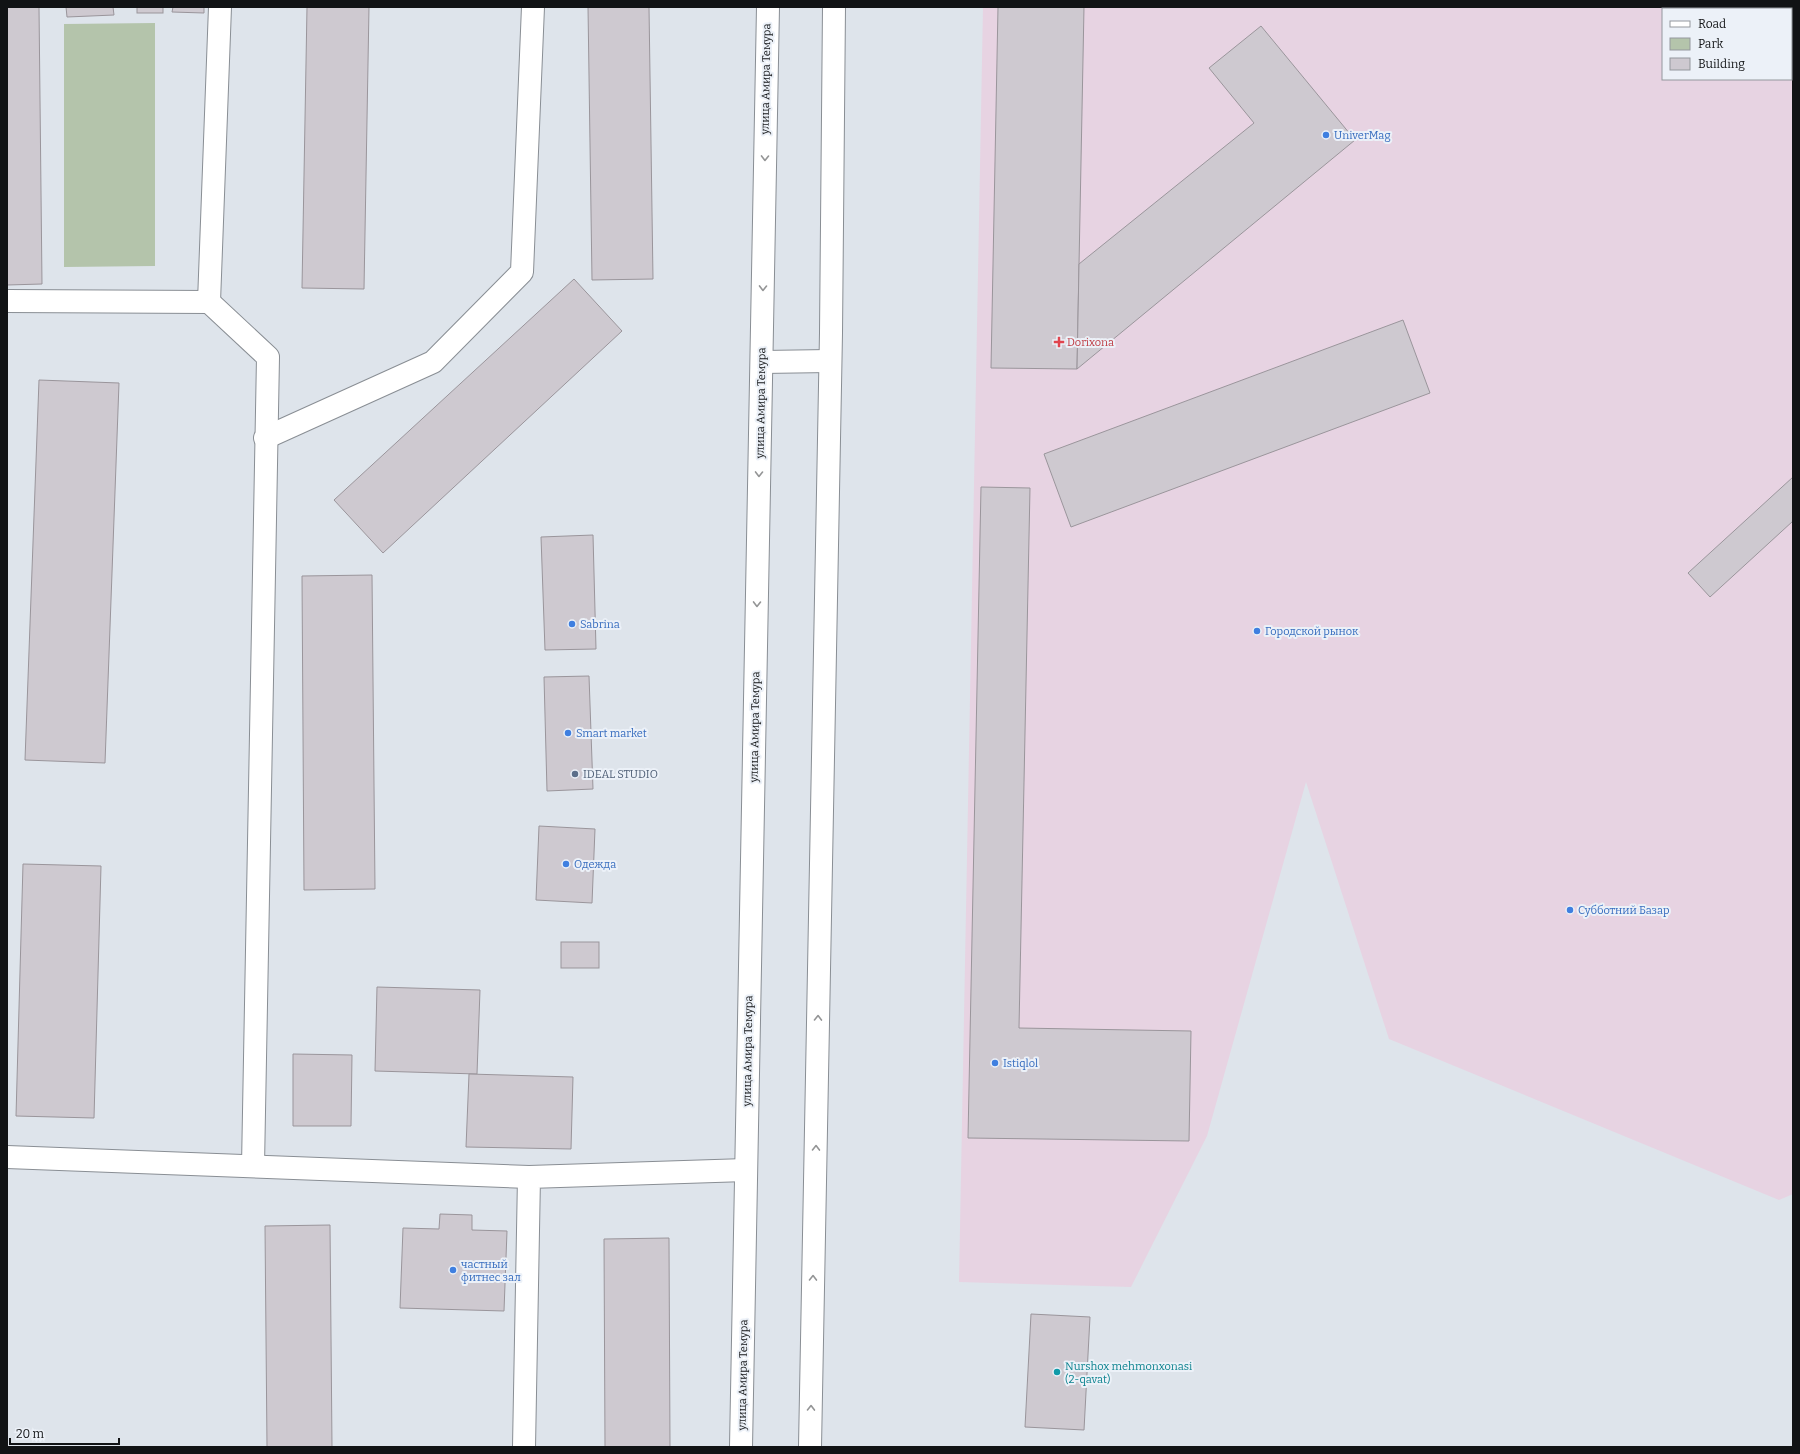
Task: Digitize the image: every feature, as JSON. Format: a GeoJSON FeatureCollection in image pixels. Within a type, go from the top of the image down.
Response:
{"type":"FeatureCollection","features":[{"type":"Feature","properties":{"kind":"main road"},"geometry":{"type":"LineString","coordinates":[[209,302],[220,7]]}},
{"type":"Feature","properties":{"kind":"main road"},"geometry":{"type":"LineString","coordinates":[[265,438],[433,362],[522,272],[533,7]]}},
{"type":"Feature","properties":{"kind":"main road","name":"улица Амира Темура"},"geometry":{"type":"LineString","coordinates":[[741,1447],[768,7]]}},
{"type":"Feature","properties":{"kind":"main road"},"geometry":{"type":"LineString","coordinates":[[810,1447],[830,361],[834,7]]}},
{"type":"Feature","properties":{"kind":"main road"},"geometry":{"type":"LineString","coordinates":[[7,301],[209,302],[268,357],[265,438],[253,1166]]}},
{"type":"Feature","properties":{"kind":"main road"},"geometry":{"type":"LineString","coordinates":[[762,362],[830,361]]}},
{"type":"Feature","properties":{"kind":"main road"},"geometry":{"type":"LineString","coordinates":[[7,1157],[528,1177],[746,1170]]}},
{"type":"Feature","properties":{"kind":"main road"},"geometry":{"type":"LineString","coordinates":[[524,1447],[528,1177]]}},
{"type":"Feature","properties":{"kind":"shaded area","name":"Городской рынок"},"geometry":{"type":"Polygon","coordinates":[[[983,7],[1793,7],[1793,520],[1791,522],[1793,525],[1793,1194],[1779,1200],[1389,1039],[1306,782],[1207,1136],[1131,1287],[959,1282],[983,7]]]}},
{"type":"Feature","properties":{"kind":"green space"},"geometry":{"type":"Polygon","coordinates":[[[155,23],[155,266],[64,267],[64,24],[155,23]]]}},
{"type":"Feature","properties":{"kind":"building"},"geometry":{"type":"Polygon","coordinates":[[[7,7],[39,7],[42,284],[7,285],[7,7]]]}},
{"type":"Feature","properties":{"kind":"building"},"geometry":{"type":"Polygon","coordinates":[[[66,7],[113,7],[114,15],[67,17],[66,7]]]}},
{"type":"Feature","properties":{"kind":"building"},"geometry":{"type":"Polygon","coordinates":[[[137,7],[163,7],[163,13],[137,13],[137,7]]]}},
{"type":"Feature","properties":{"kind":"building"},"geometry":{"type":"Polygon","coordinates":[[[173,7],[204,7],[204,13],[172,12],[173,7]]]}},
{"type":"Feature","properties":{"kind":"building"},"geometry":{"type":"Polygon","coordinates":[[[307,7],[369,7],[364,289],[302,288],[307,7]]]}},
{"type":"Feature","properties":{"kind":"building"},"geometry":{"type":"Polygon","coordinates":[[[588,7],[649,7],[653,279],[592,280],[588,7]]]}},
{"type":"Feature","properties":{"kind":"building"},"geometry":{"type":"Polygon","coordinates":[[[998,7],[1084,7],[1077,369],[991,368],[998,7]]]}},
{"type":"Feature","properties":{"kind":"building"},"geometry":{"type":"Polygon","coordinates":[[[1261,26],[1355,140],[1077,369],[1079,264],[1254,123],[1209,68],[1261,26]]]}},
{"type":"Feature","properties":{"kind":"building"},"geometry":{"type":"Polygon","coordinates":[[[574,279],[622,331],[383,553],[334,500],[574,279]]]}},
{"type":"Feature","properties":{"kind":"building"},"geometry":{"type":"Polygon","coordinates":[[[1403,320],[1430,393],[1071,527],[1044,454],[1403,320]]]}},
{"type":"Feature","properties":{"kind":"building"},"geometry":{"type":"Polygon","coordinates":[[[39,380],[119,383],[105,763],[25,760],[39,380]]]}},
{"type":"Feature","properties":{"kind":"building"},"geometry":{"type":"Polygon","coordinates":[[[1793,477],[1793,521],[1710,597],[1688,573],[1793,477]]]}},
{"type":"Feature","properties":{"kind":"building"},"geometry":{"type":"Polygon","coordinates":[[[981,487],[1030,488],[1019,1028],[1191,1031],[1189,1141],[968,1138],[981,487]]]}},
{"type":"Feature","properties":{"kind":"building"},"geometry":{"type":"Polygon","coordinates":[[[593,535],[596,649],[545,650],[541,537],[593,535]]]}},
{"type":"Feature","properties":{"kind":"building"},"geometry":{"type":"Polygon","coordinates":[[[372,575],[375,889],[304,890],[302,576],[372,575]]]}},
{"type":"Feature","properties":{"kind":"building","name":"Smart market"},"geometry":{"type":"Polygon","coordinates":[[[589,676],[593,789],[547,791],[544,677],[589,676]]]}},
{"type":"Feature","properties":{"kind":"building","name":"Одежда"},"geometry":{"type":"Polygon","coordinates":[[[539,826],[595,829],[592,903],[536,900],[539,826]]]}},
{"type":"Feature","properties":{"kind":"building"},"geometry":{"type":"Polygon","coordinates":[[[23,864],[101,866],[94,1118],[16,1116],[23,864]]]}},
{"type":"Feature","properties":{"kind":"building"},"geometry":{"type":"Polygon","coordinates":[[[561,942],[599,942],[599,968],[561,968],[561,942]]]}},
{"type":"Feature","properties":{"kind":"building"},"geometry":{"type":"Polygon","coordinates":[[[377,987],[480,990],[477,1074],[375,1071],[377,987]]]}},
{"type":"Feature","properties":{"kind":"building"},"geometry":{"type":"Polygon","coordinates":[[[293,1054],[352,1055],[351,1126],[293,1126],[293,1054]]]}},
{"type":"Feature","properties":{"kind":"building"},"geometry":{"type":"Polygon","coordinates":[[[469,1074],[573,1077],[571,1149],[466,1147],[469,1074]]]}},
{"type":"Feature","properties":{"kind":"building","name":"частный фитнес зал"},"geometry":{"type":"Polygon","coordinates":[[[440,1214],[472,1215],[472,1230],[507,1231],[504,1311],[400,1308],[403,1228],[439,1229],[440,1214]]]}},
{"type":"Feature","properties":{"kind":"building"},"geometry":{"type":"Polygon","coordinates":[[[330,1225],[332,1447],[267,1447],[265,1226],[330,1225]]]}},
{"type":"Feature","properties":{"kind":"building"},"geometry":{"type":"Polygon","coordinates":[[[669,1238],[670,1447],[605,1447],[604,1239],[669,1238]]]}},
{"type":"Feature","properties":{"kind":"building","name":"Nurshox mehmonxonasi (2-qavat)"},"geometry":{"type":"Polygon","coordinates":[[[1031,1314],[1090,1317],[1084,1430],[1025,1427],[1031,1314]]]}},
{"type":"Feature","properties":{"kind":"place","name":"UniverMag"},"geometry":{"type":"Point","coordinates":[1326,135]}},
{"type":"Feature","properties":{"kind":"place","name":"Dorixona"},"geometry":{"type":"Point","coordinates":[1059,342]}},
{"type":"Feature","properties":{"kind":"place","name":"Sabrina"},"geometry":{"type":"Point","coordinates":[572,624]}},
{"type":"Feature","properties":{"kind":"place","name":"Городской рынок"},"geometry":{"type":"Point","coordinates":[1257,631]}},
{"type":"Feature","properties":{"kind":"place","name":"Smart market"},"geometry":{"type":"Point","coordinates":[568,733]}},
{"type":"Feature","properties":{"kind":"place","name":"IDEAL STUDIO"},"geometry":{"type":"Point","coordinates":[575,774]}},
{"type":"Feature","properties":{"kind":"place","name":"Одежда"},"geometry":{"type":"Point","coordinates":[566,864]}},
{"type":"Feature","properties":{"kind":"place","name":"Субботний Базар"},"geometry":{"type":"Point","coordinates":[1570,910]}},
{"type":"Feature","properties":{"kind":"place","name":"Istiqlol"},"geometry":{"type":"Point","coordinates":[995,1063]}},
{"type":"Feature","properties":{"kind":"place","name":"частный фитнес зал"},"geometry":{"type":"Point","coordinates":[453,1270]}},
{"type":"Feature","properties":{"kind":"place","name":"Nurshox mehmonxonasi (2-qavat)"},"geometry":{"type":"Point","coordinates":[1057,1372]}}]}
